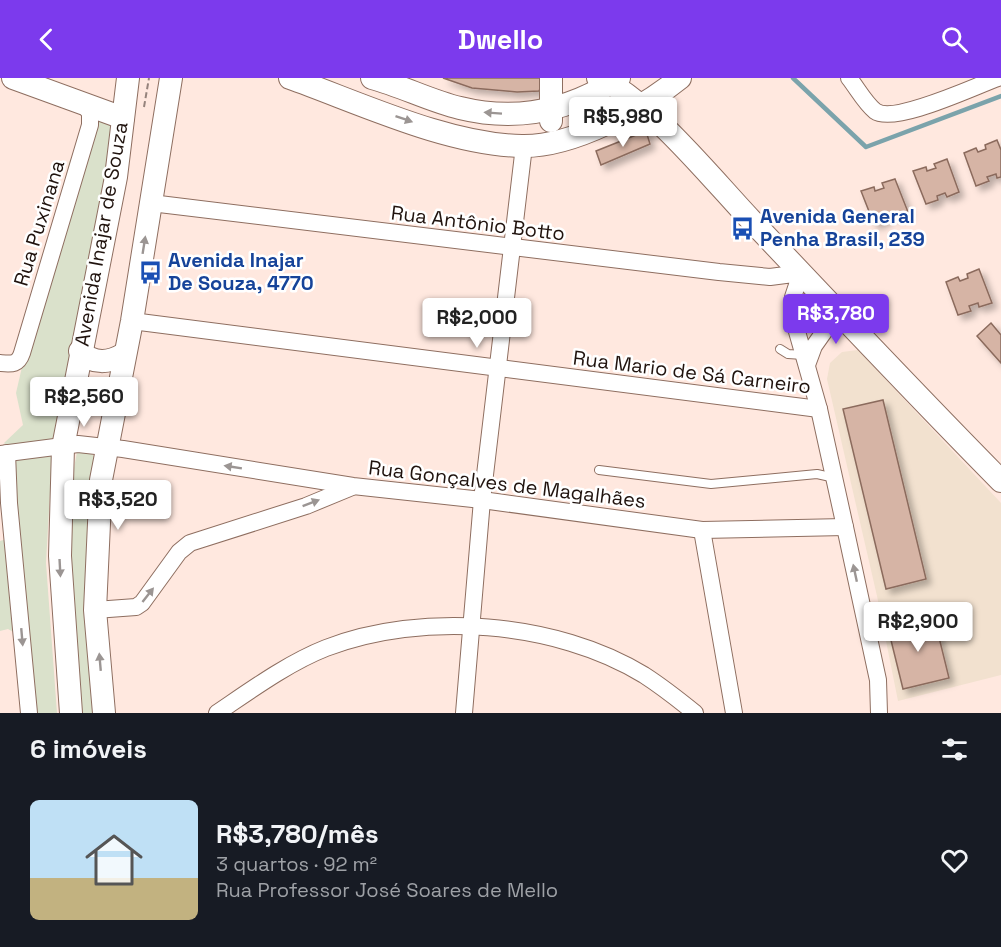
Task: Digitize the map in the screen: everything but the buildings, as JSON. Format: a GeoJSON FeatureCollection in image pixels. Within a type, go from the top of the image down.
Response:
{"type":"FeatureCollection","features":[{"type":"Feature","properties":{"kind":"main road"},"geometry":{"type":"LineString","coordinates":[[13,78],[123,118]]}},
{"type":"Feature","properties":{"kind":"main road","name":"Avenida Inajar de Souza"},"geometry":{"type":"LineString","coordinates":[[71,713],[60,555],[63,447],[80,351],[116,177],[128,78]]}},
{"type":"Feature","properties":{"kind":"main road"},"geometry":{"type":"LineString","coordinates":[[104,713],[95,610],[101,480],[132,321],[171,78]]}},
{"type":"Feature","properties":{"kind":"main road"},"geometry":{"type":"LineString","coordinates":[[290,78],[464,139],[524,146],[551,142],[592,129],[640,107],[680,78]]}},
{"type":"Feature","properties":{"kind":"main road"},"geometry":{"type":"LineString","coordinates":[[551,78],[551,142]]}},
{"type":"Feature","properties":{"kind":"main road"},"geometry":{"type":"LineString","coordinates":[[363,104],[360,96],[362,88],[368,81],[374,79],[459,108],[489,114],[520,114],[551,110],[591,95],[610,80],[720,185],[838,312],[1001,481]]}},
{"type":"Feature","properties":{"kind":"main road"},"geometry":{"type":"LineString","coordinates":[[80,351],[91,360],[101,362],[124,354]]}},
{"type":"Feature","properties":{"kind":"street"},"geometry":{"type":"LineString","coordinates":[[849,78],[875,111],[884,115],[908,111],[998,78]]}},
{"type":"Feature","properties":{"kind":"street","name":"Rua Puxinana"},"geometry":{"type":"LineString","coordinates":[[0,363],[14,364],[20,361],[90,125],[90,113],[85,106]]}},
{"type":"Feature","properties":{"kind":"street"},"geometry":{"type":"LineString","coordinates":[[464,713],[482,500],[524,146]]}},
{"type":"Feature","properties":{"kind":"street","name":"Rua Antônio Botto"},"geometry":{"type":"LineString","coordinates":[[151,203],[770,277],[801,273]]}},
{"type":"Feature","properties":{"kind":"street"},"geometry":{"type":"LineString","coordinates":[[801,273],[793,297],[794,321],[819,409],[833,471],[878,680],[879,713]]}},
{"type":"Feature","properties":{"kind":"street"},"geometry":{"type":"LineString","coordinates":[[804,355],[814,346],[838,312]]}},
{"type":"Feature","properties":{"kind":"street","name":"Rua Mario de Sá Carneiro"},"geometry":{"type":"LineString","coordinates":[[132,321],[819,409]]}},
{"type":"Feature","properties":{"kind":"street"},"geometry":{"type":"LineString","coordinates":[[28,713],[4,508],[4,454],[78,444],[352,486]]}},
{"type":"Feature","properties":{"kind":"street","name":"Rua Gonçalves de Magalhães"},"geometry":{"type":"LineString","coordinates":[[95,610],[136,607],[142,603],[178,552],[190,543],[306,506],[352,486],[482,500],[702,530],[845,527]]}},
{"type":"Feature","properties":{"kind":"street"},"geometry":{"type":"LineString","coordinates":[[702,530],[734,713]]}},
{"type":"Feature","properties":{"kind":"street"},"geometry":{"type":"LineString","coordinates":[[217,713],[276,675],[325,649],[364,636],[405,628],[470,626],[548,637],[601,654],[644,675],[695,713]]}},
{"type":"Feature","properties":{"kind":"lane"},"geometry":{"type":"LineString","coordinates":[[599,470],[711,484],[833,471]]}},
{"type":"Feature","properties":{"kind":"lane"},"geometry":{"type":"LineString","coordinates":[[817,474],[833,471]]}},
{"type":"Feature","properties":{"kind":"shaded area"},"geometry":{"type":"Polygon","coordinates":[[[858,350],[1001,503],[1001,675],[898,701],[877,596],[827,379],[830,363],[842,352],[858,350]]]}},
{"type":"Feature","properties":{"kind":"green space"},"geometry":{"type":"Polygon","coordinates":[[[98,118],[119,120],[59,405],[52,457],[46,563],[57,713],[31,713],[24,638],[8,629],[0,631],[0,541],[10,538],[11,450],[4,443],[23,425],[16,393],[69,162],[84,131],[98,118]]]}},
{"type":"Feature","properties":{"kind":"green space"},"geometry":{"type":"Polygon","coordinates":[[[77,452],[90,452],[94,456],[86,550],[86,581],[99,713],[81,713],[70,628],[69,495],[77,452]]]}},
{"type":"Feature","properties":{"kind":"waterway"},"geometry":{"type":"LineString","coordinates":[[793,78],[866,147],[1001,96]]}},
{"type":"Feature","properties":{"kind":"place","name":"Avenida General Penha Brasil, 239"},"geometry":{"type":"Point","coordinates":[742,228]}},
{"type":"Feature","properties":{"kind":"place","name":"Avenida Inajar De Souza, 4770"},"geometry":{"type":"Point","coordinates":[150,272]}}]}
